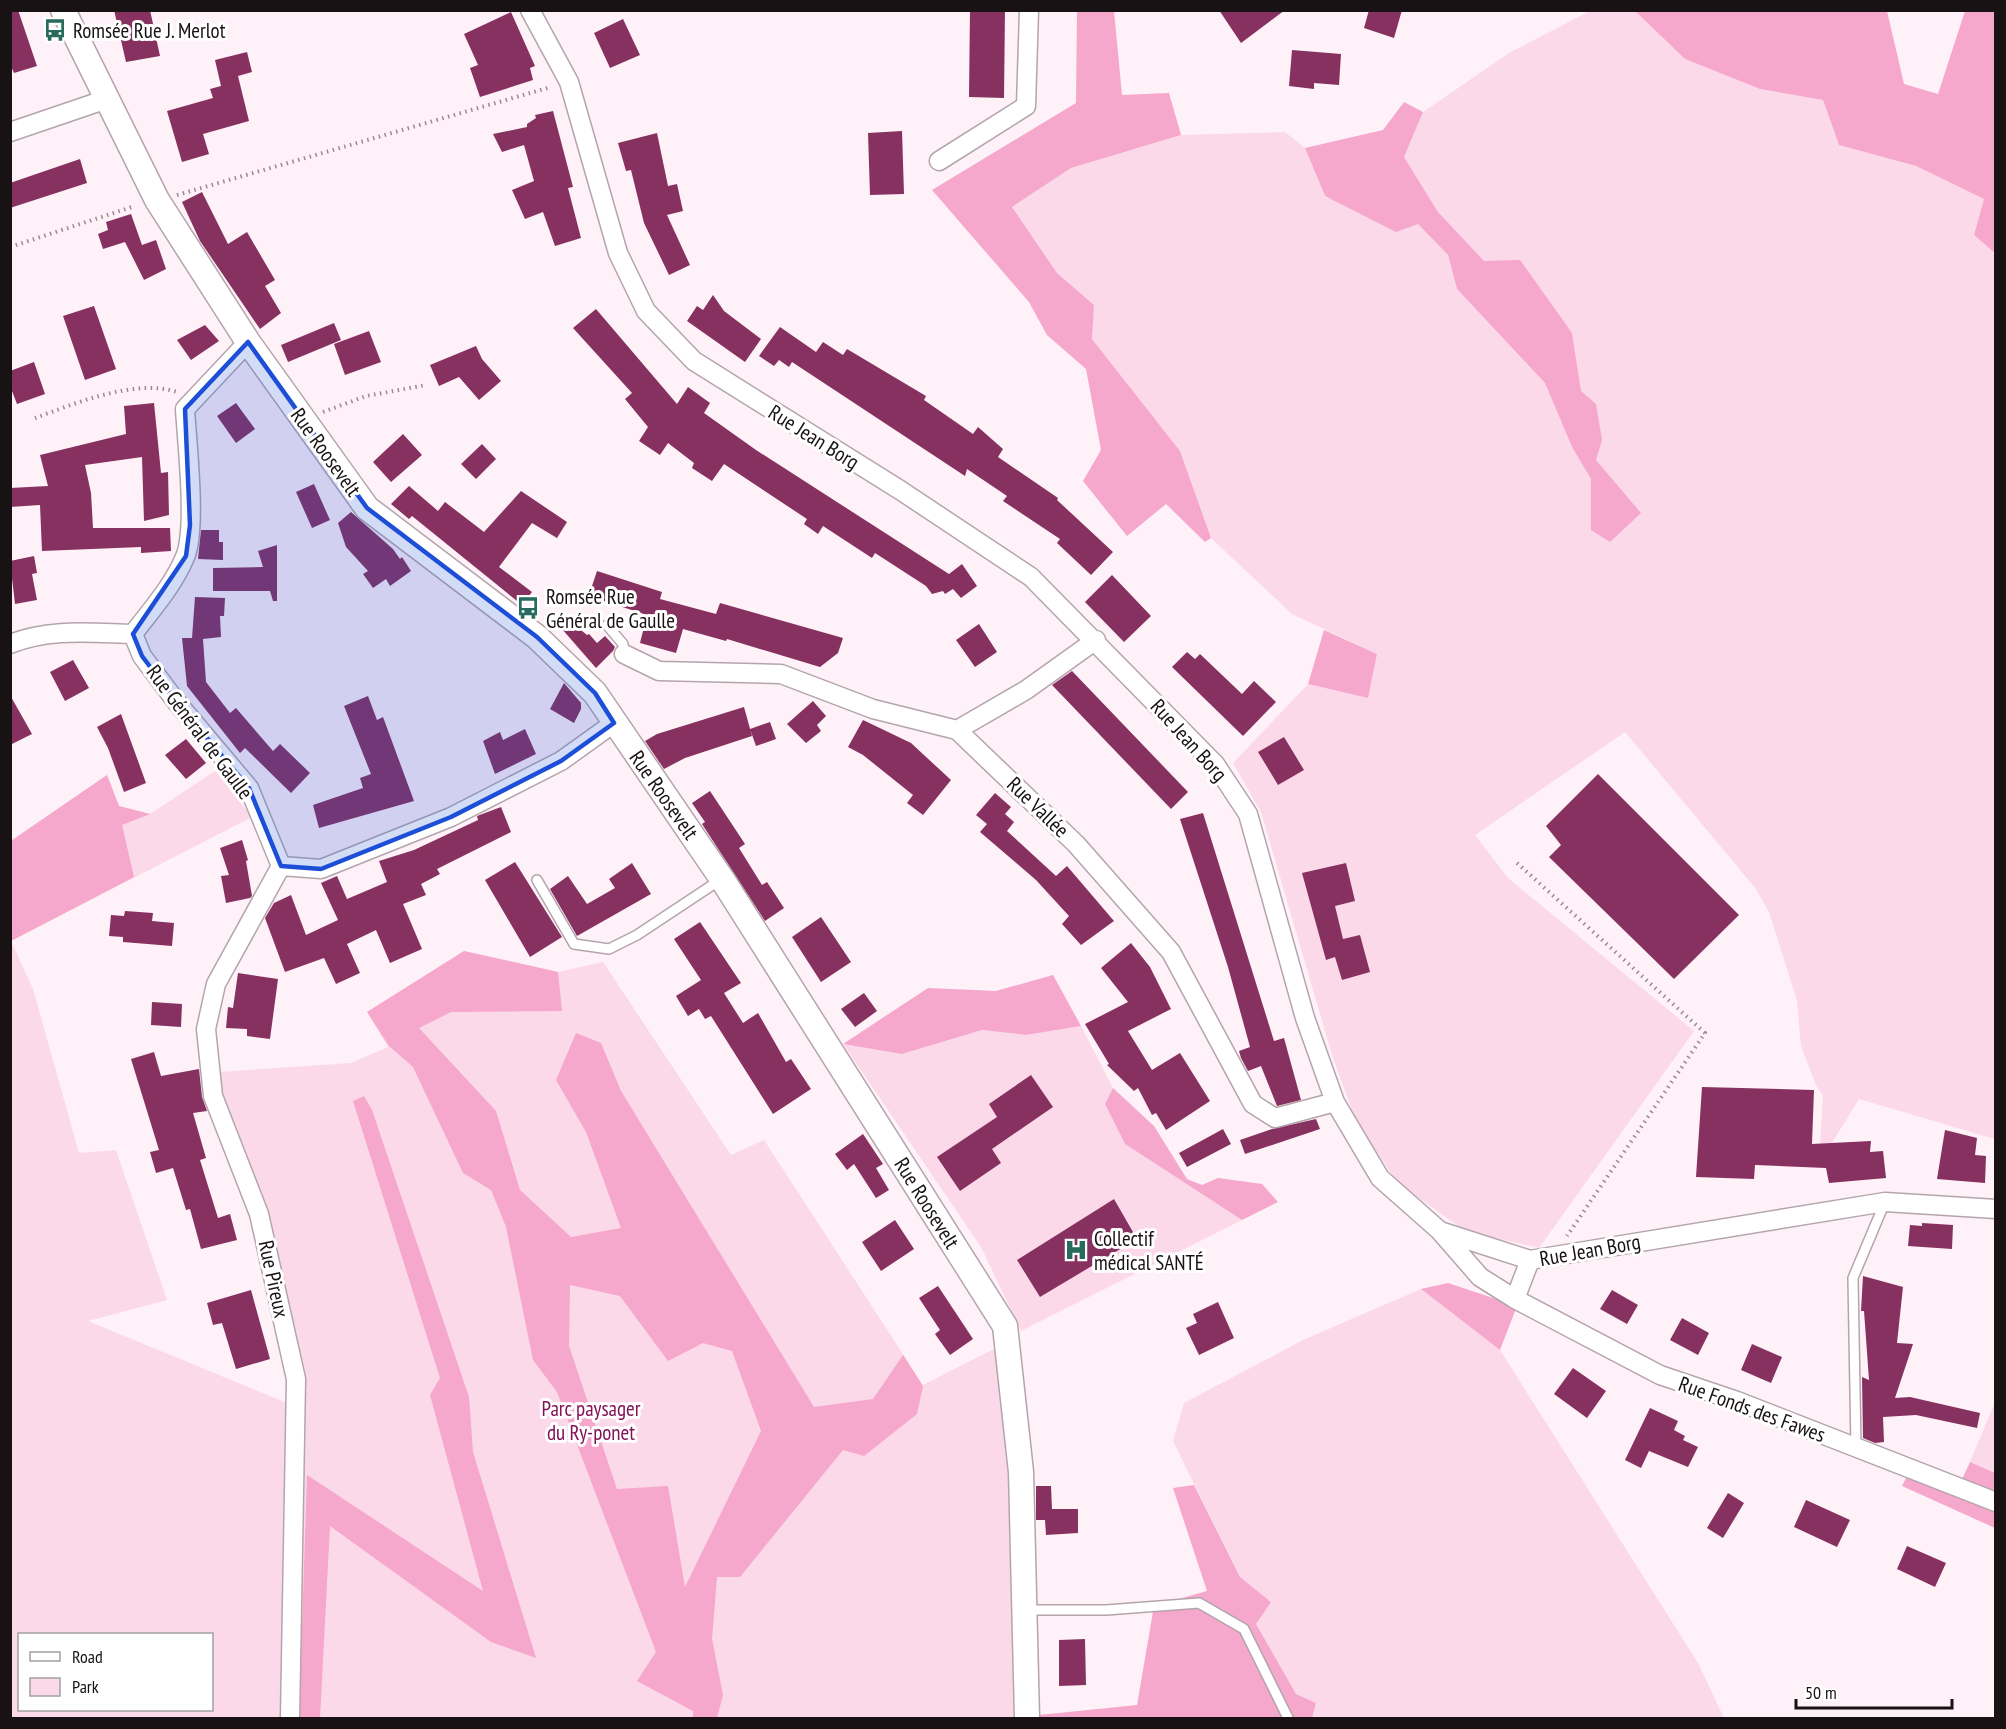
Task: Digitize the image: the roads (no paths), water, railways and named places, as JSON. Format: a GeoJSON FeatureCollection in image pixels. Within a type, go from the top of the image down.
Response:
{"type":"FeatureCollection","features":[{"type":"Feature","properties":{"kind":"main road","name":"Rue Roosevelt"},"geometry":{"type":"LineString","coordinates":[[63,10],[157,200],[248,342],[303,419],[367,508],[537,637],[595,693],[722,879],[1005,1326],[1021,1472],[1022,1611],[1026,1707]]}},
{"type":"Feature","properties":{"kind":"street","name":"Rue Jean Borg"},"geometry":{"type":"LineString","coordinates":[[530,10],[569,82],[618,253],[646,311],[694,362],[900,490],[1031,577],[1096,640],[1215,764],[1248,814],[1305,1018],[1335,1102],[1380,1178],[1440,1231],[1530,1260],[1885,1202],[1995,1209]]}},
{"type":"Feature","properties":{"kind":"street"},"geometry":{"type":"LineString","coordinates":[[939,160],[1026,106],[1029,10]]}},
{"type":"Feature","properties":{"kind":"street"},"geometry":{"type":"LineString","coordinates":[[10,132],[107,99]]}},
{"type":"Feature","properties":{"kind":"street"},"geometry":{"type":"LineString","coordinates":[[10,644],[32,636],[54,632],[133,634],[171,583],[186,555],[190,525],[185,409],[248,342]]}},
{"type":"Feature","properties":{"kind":"street","name":"Rue Général de Gaulle"},"geometry":{"type":"LineString","coordinates":[[133,634],[142,656],[175,700],[249,788],[281,866]]}},
{"type":"Feature","properties":{"kind":"street"},"geometry":{"type":"LineString","coordinates":[[957,730],[1026,690],[1096,640]]}},
{"type":"Feature","properties":{"kind":"street","name":"Rue Vallée"},"geometry":{"type":"LineString","coordinates":[[624,654],[659,671],[781,674],[873,709],[957,730],[1076,844],[1171,952],[1253,1104],[1275,1118],[1335,1102]]}},
{"type":"Feature","properties":{"kind":"street"},"geometry":{"type":"LineString","coordinates":[[281,866],[321,869],[450,817],[561,760],[614,723]]}},
{"type":"Feature","properties":{"kind":"street","name":"Rue Pireux"},"geometry":{"type":"LineString","coordinates":[[281,866],[216,984],[206,1029],[213,1096],[260,1214],[296,1379],[290,1719]]}},
{"type":"Feature","properties":{"kind":"street","name":"Rue Fonds des Fawes"},"geometry":{"type":"LineString","coordinates":[[1440,1231],[1479,1277],[1515,1299],[1660,1376],[1737,1401],[1995,1502]]}},
{"type":"Feature","properties":{"kind":"street"},"geometry":{"type":"LineString","coordinates":[[1515,1299],[1530,1260]]}},
{"type":"Feature","properties":{"kind":"lane"},"geometry":{"type":"LineString","coordinates":[[607,625],[622,644],[624,654]]}},
{"type":"Feature","properties":{"kind":"lane"},"geometry":{"type":"LineString","coordinates":[[537,880],[574,944],[609,949],[637,935],[722,879]]}},
{"type":"Feature","properties":{"kind":"lane"},"geometry":{"type":"LineString","coordinates":[[1856,1449],[1853,1278],[1885,1202]]}},
{"type":"Feature","properties":{"kind":"lane"},"geometry":{"type":"LineString","coordinates":[[1022,1611],[1106,1610],[1199,1603],[1244,1629],[1288,1719]]}},
{"type":"Feature","properties":{"kind":"place","name":"Romsée Rue J. Merlot"},"geometry":{"type":"Point","coordinates":[55,30]}},
{"type":"Feature","properties":{"kind":"place","name":"Romsée Rue Général de Gaulle"},"geometry":{"type":"Point","coordinates":[528,608]}},
{"type":"Feature","properties":{"kind":"place","name":"Collectif médical SANTÉ"},"geometry":{"type":"Point","coordinates":[1076,1250]}},
{"type":"Feature","properties":{"kind":"park label","name":"Parc paysager du Ry-ponet"},"geometry":{"type":"Point","coordinates":[591,1420]}}]}
